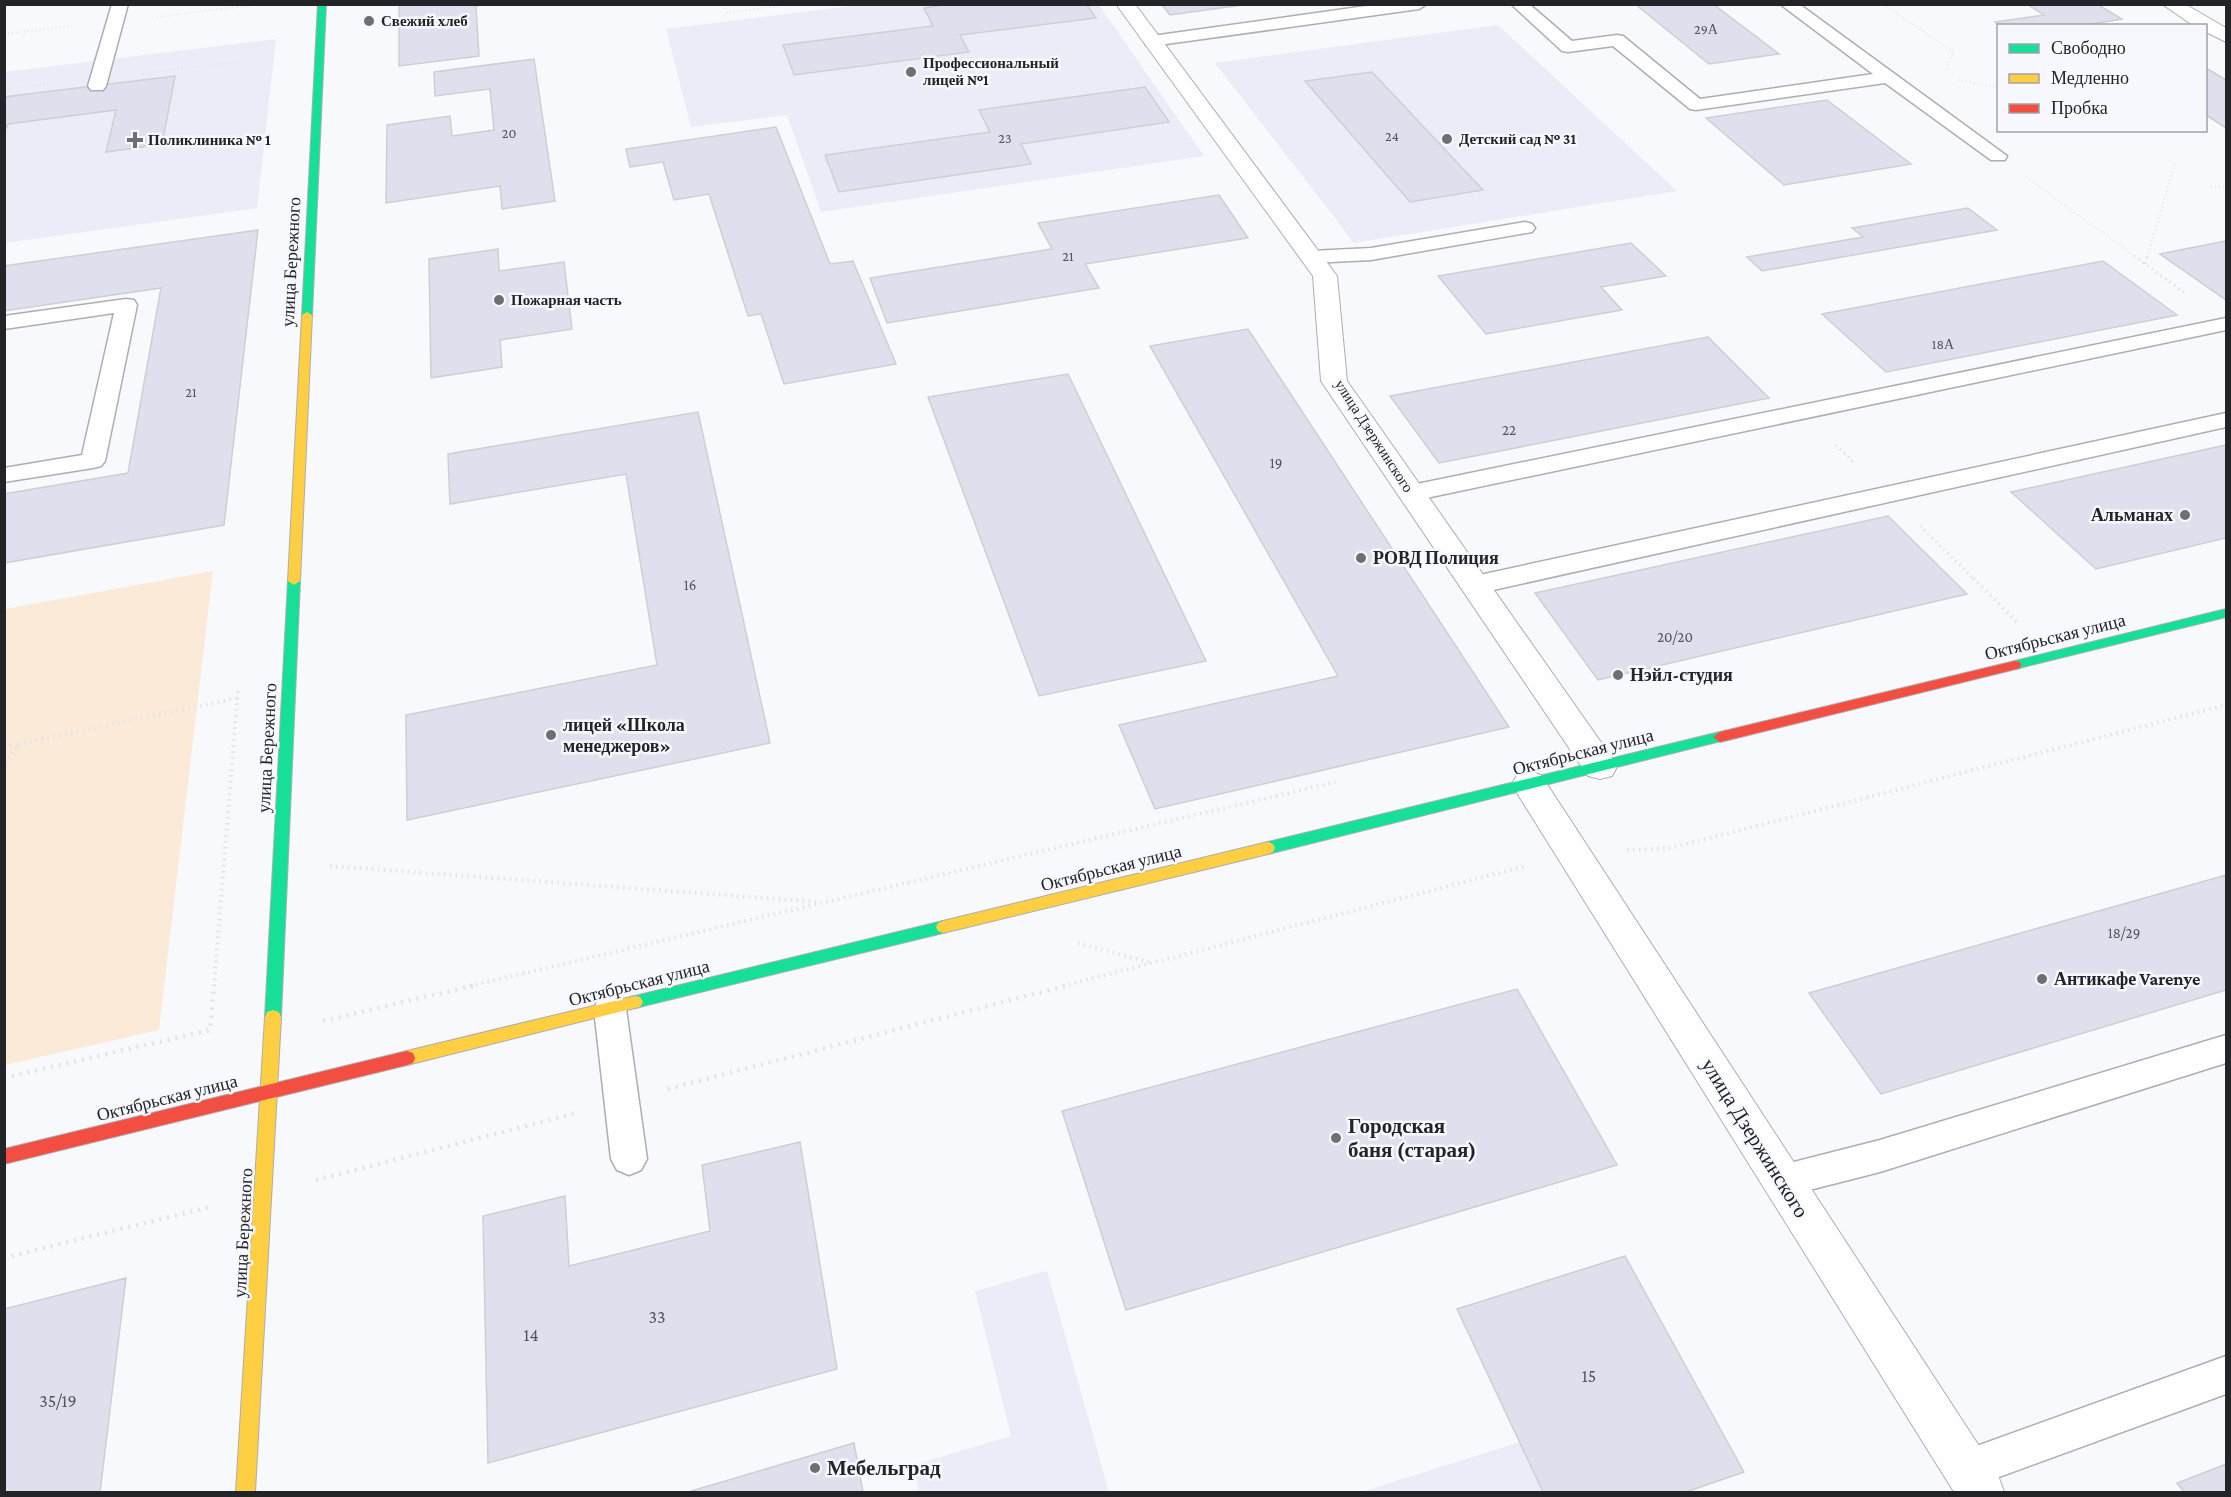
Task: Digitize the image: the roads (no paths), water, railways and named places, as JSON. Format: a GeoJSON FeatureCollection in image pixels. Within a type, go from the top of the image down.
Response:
{"type":"FeatureCollection","features":[{"type":"Feature","properties":{"kind":"street","name":"улица Бережного"},"geometry":{"type":"LineString","coordinates":[[245,1492],[264,1194],[267,1092],[322,4]]}},
{"type":"Feature","properties":{"kind":"street","name":"улица Дзержинского"},"geometry":{"type":"LineString","coordinates":[[1125,4],[1325,276],[1334,381],[1600,767]]}},
{"type":"Feature","properties":{"kind":"street"},"geometry":{"type":"LineString","coordinates":[[2171,4],[2205,24]]}},
{"type":"Feature","properties":{"kind":"street"},"geometry":{"type":"LineString","coordinates":[[2207,25],[2226,36]]}},
{"type":"Feature","properties":{"kind":"street","name":"Октябрьская улица"},"geometry":{"type":"LineString","coordinates":[[4,1156],[2226,613]]}},
{"type":"Feature","properties":{"kind":"street","name":"улица Дзержинского"},"geometry":{"type":"LineString","coordinates":[[1529,784],[1973,1481]]}},
{"type":"Feature","properties":{"kind":"lane"},"geometry":{"type":"LineString","coordinates":[[97,86],[120,4]]}},
{"type":"Feature","properties":{"kind":"lane"},"geometry":{"type":"LineString","coordinates":[[1152,41],[1419,4]]}},
{"type":"Feature","properties":{"kind":"lane"},"geometry":{"type":"LineString","coordinates":[[1519,4],[1568,47],[1617,40],[1696,105],[1887,77]]}},
{"type":"Feature","properties":{"kind":"lane"},"geometry":{"type":"LineString","coordinates":[[1788,4],[1998,156]]}},
{"type":"Feature","properties":{"kind":"lane"},"geometry":{"type":"LineString","coordinates":[[1311,257],[1371,254],[1525,228]]}},
{"type":"Feature","properties":{"kind":"lane"},"geometry":{"type":"LineString","coordinates":[[4,323],[126,305],[93,461],[4,475]]}},
{"type":"Feature","properties":{"kind":"lane"},"geometry":{"type":"LineString","coordinates":[[1412,493],[2226,324]]}},
{"type":"Feature","properties":{"kind":"lane"},"geometry":{"type":"LineString","coordinates":[[1475,585],[2226,420]]}},
{"type":"Feature","properties":{"kind":"lane"},"geometry":{"type":"LineString","coordinates":[[610,1009],[629,1159]]}},
{"type":"Feature","properties":{"kind":"lane"},"geometry":{"type":"LineString","coordinates":[[1782,1181],[1880,1156],[2226,1049]]}},
{"type":"Feature","properties":{"kind":"lane"},"geometry":{"type":"LineString","coordinates":[[1973,1481],[2226,1375]]}},
{"type":"Feature","properties":{"kind":"place","name":"Свежий хлеб"},"geometry":{"type":"Point","coordinates":[369,21]}},
{"type":"Feature","properties":{"kind":"place","name":"Профессиональный лицей №1"},"geometry":{"type":"Point","coordinates":[911,72]}},
{"type":"Feature","properties":{"kind":"place","name":"Детский сад № 31"},"geometry":{"type":"Point","coordinates":[1447,139]}},
{"type":"Feature","properties":{"kind":"place","name":"Поликлиника № 1"},"geometry":{"type":"Point","coordinates":[135,140]}},
{"type":"Feature","properties":{"kind":"place","name":"Пожарная часть"},"geometry":{"type":"Point","coordinates":[499,300]}},
{"type":"Feature","properties":{"kind":"place","name":"Альманах"},"geometry":{"type":"Point","coordinates":[2185,515]}},
{"type":"Feature","properties":{"kind":"place","name":"РОВД Полиция"},"geometry":{"type":"Point","coordinates":[1361,558]}},
{"type":"Feature","properties":{"kind":"place","name":"Нэйл-студия"},"geometry":{"type":"Point","coordinates":[1618,675]}},
{"type":"Feature","properties":{"kind":"place","name":"лицей «Школа менеджеров»"},"geometry":{"type":"Point","coordinates":[551,735]}},
{"type":"Feature","properties":{"kind":"place","name":"Антикафе Varenye"},"geometry":{"type":"Point","coordinates":[2042,979]}},
{"type":"Feature","properties":{"kind":"place","name":"Городская баня (старая)"},"geometry":{"type":"Point","coordinates":[1336,1138]}},
{"type":"Feature","properties":{"kind":"place","name":"Мебельград"},"geometry":{"type":"Point","coordinates":[815,1468]}}]}
